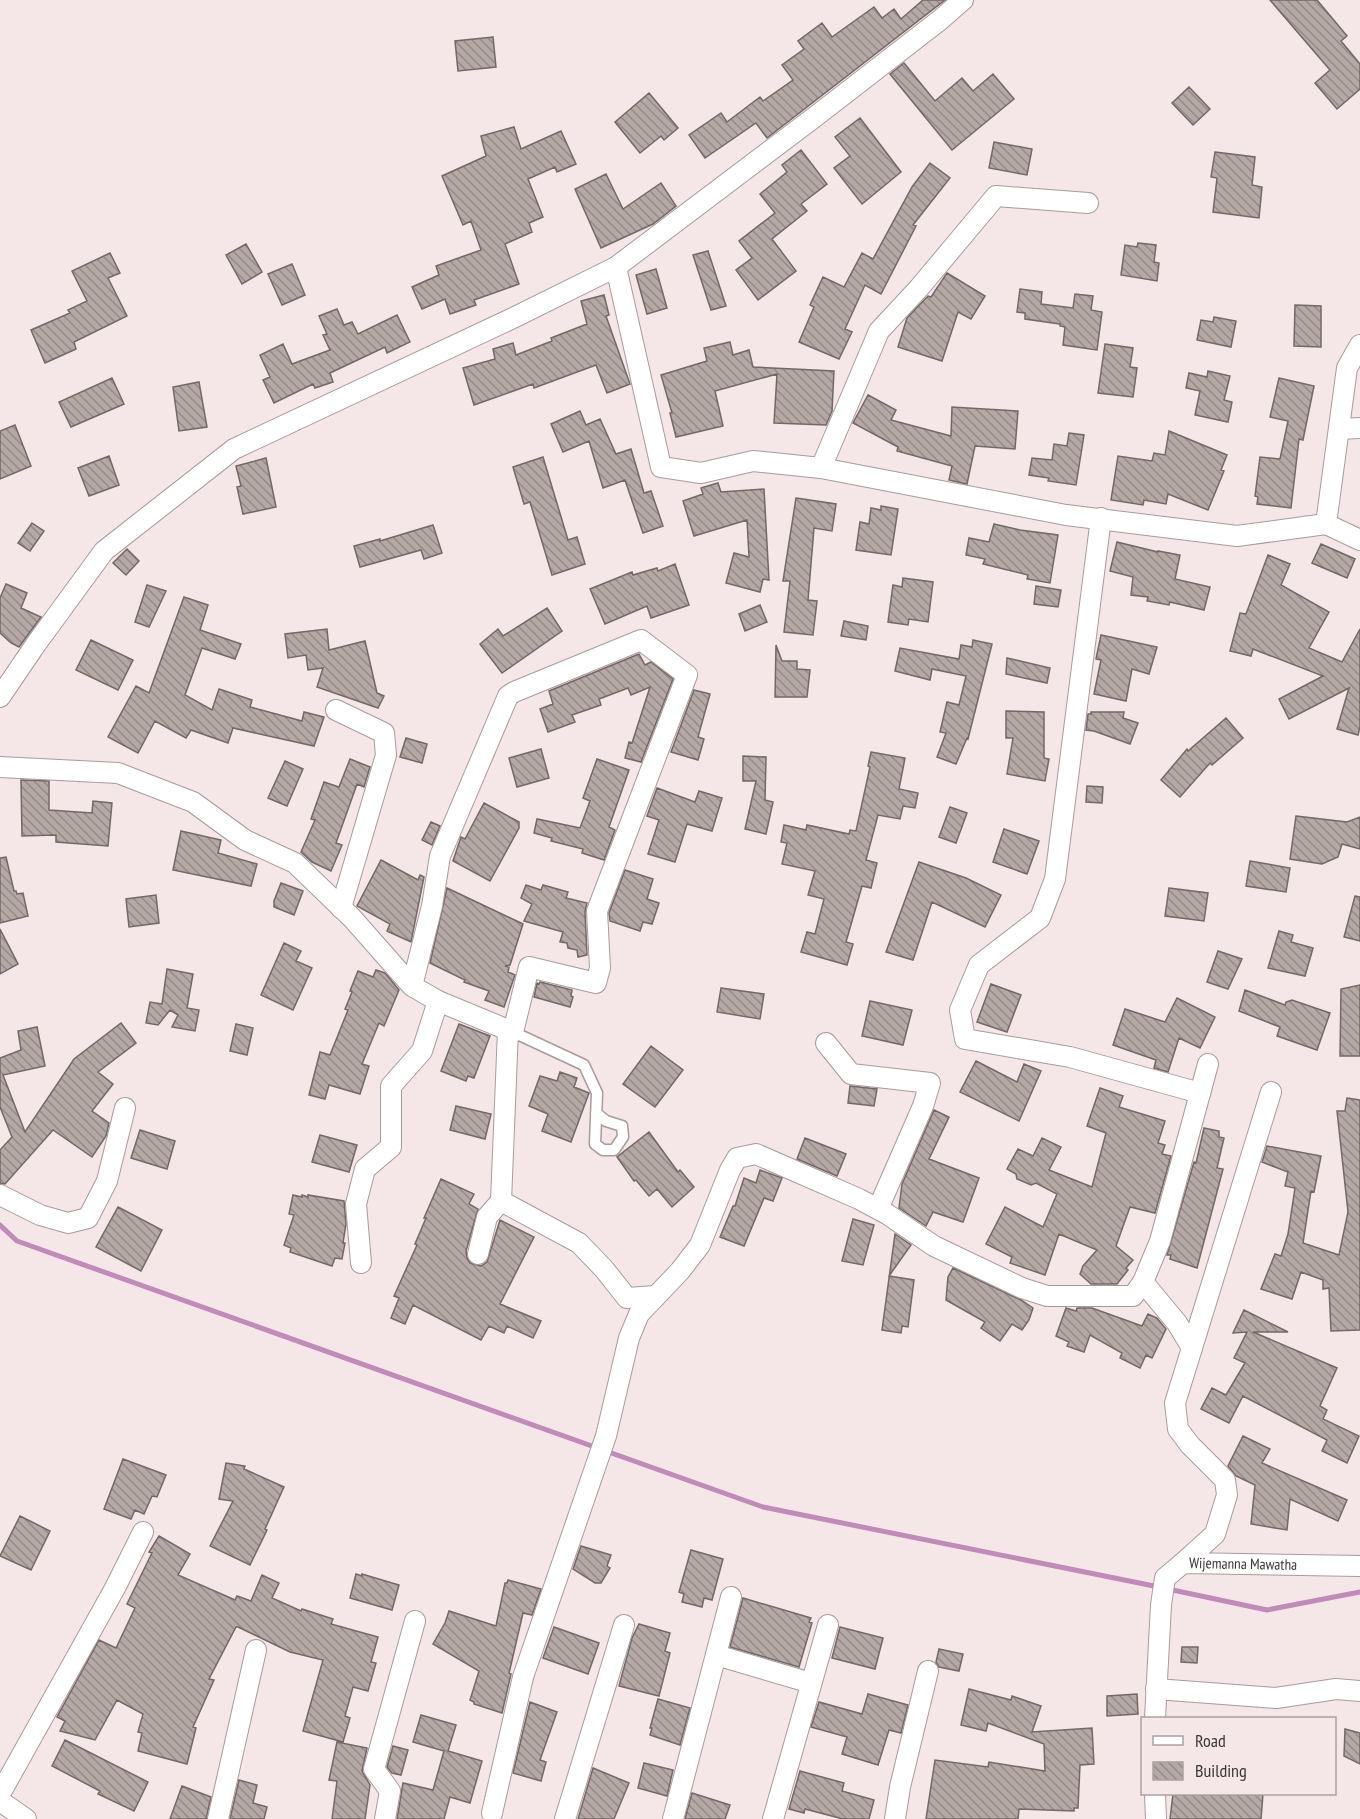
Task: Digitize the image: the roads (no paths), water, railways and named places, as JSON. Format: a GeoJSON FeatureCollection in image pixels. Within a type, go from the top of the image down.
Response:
{"type":"FeatureCollection","features":[{"type":"Feature","properties":{"kind":"street"},"geometry":{"type":"LineString","coordinates":[[0,697],[104,551],[234,449],[616,267],[825,110],[963,0]]}},
{"type":"Feature","properties":{"kind":"street"},"geometry":{"type":"LineString","coordinates":[[821,468],[879,331],[919,288],[996,196],[1089,203]]}},
{"type":"Feature","properties":{"kind":"street"},"geometry":{"type":"LineString","coordinates":[[616,267],[662,467],[701,473],[753,462],[821,468],[1066,515],[1237,536],[1326,524],[1360,540]]}},
{"type":"Feature","properties":{"kind":"street"},"geometry":{"type":"LineString","coordinates":[[1326,524],[1347,368],[1360,345]]}},
{"type":"Feature","properties":{"kind":"street"},"geometry":{"type":"LineString","coordinates":[[1340,429],[1360,428]]}},
{"type":"Feature","properties":{"kind":"street"},"geometry":{"type":"LineString","coordinates":[[1101,518],[1055,879],[1040,918],[979,965],[960,1010],[965,1039],[1070,1057],[1200,1093]]}},
{"type":"Feature","properties":{"kind":"street"},"geometry":{"type":"LineString","coordinates":[[412,986],[432,906],[440,856],[508,696],[641,640],[687,675],[597,910],[600,968],[596,982],[529,967],[511,1031],[501,1201],[487,1217],[478,1254]]}},
{"type":"Feature","properties":{"kind":"street"},"geometry":{"type":"LineString","coordinates":[[336,710],[384,733],[386,755],[341,908]]}},
{"type":"Feature","properties":{"kind":"street"},"geometry":{"type":"LineString","coordinates":[[0,767],[118,773],[193,802],[245,840],[294,863],[341,908],[412,986],[438,1001],[511,1031]]}},
{"type":"Feature","properties":{"kind":"street"},"geometry":{"type":"LineString","coordinates":[[361,1263],[356,1204],[365,1169],[391,1147],[391,1086],[422,1051],[438,1001]]}},
{"type":"Feature","properties":{"kind":"street"},"geometry":{"type":"LineString","coordinates":[[826,1043],[851,1074],[930,1083],[923,1106],[878,1209]]}},
{"type":"Feature","properties":{"kind":"street"},"geometry":{"type":"LineString","coordinates":[[492,1813],[523,1677],[606,1436],[629,1338],[639,1314],[680,1271],[700,1245],[737,1158],[756,1154],[878,1209],[933,1246],[1022,1288],[1047,1296],[1133,1296],[1143,1282],[1160,1241],[1208,1064]]}},
{"type":"Feature","properties":{"kind":"street"},"geometry":{"type":"LineString","coordinates":[[1183,1563],[1215,1534],[1227,1495],[1225,1480],[1190,1445],[1178,1429],[1175,1403],[1271,1092]]}},
{"type":"Feature","properties":{"kind":"street"},"geometry":{"type":"LineString","coordinates":[[0,1195],[40,1215],[68,1223],[88,1218],[107,1181],[125,1108]]}},
{"type":"Feature","properties":{"kind":"street"},"geometry":{"type":"LineString","coordinates":[[501,1201],[579,1243],[627,1298],[656,1296]]}},
{"type":"Feature","properties":{"kind":"street"},"geometry":{"type":"LineString","coordinates":[[1143,1282],[1178,1323],[1192,1348]]}},
{"type":"Feature","properties":{"kind":"street"},"geometry":{"type":"LineString","coordinates":[[0,1794],[115,1588],[143,1532]]}},
{"type":"Feature","properties":{"kind":"street","name":"Wijemanna Mawatha"},"geometry":{"type":"LineString","coordinates":[[1155,1717],[1161,1605],[1165,1578],[1183,1563],[1360,1566]]}},
{"type":"Feature","properties":{"kind":"street"},"geometry":{"type":"LineString","coordinates":[[673,1819],[731,1597]]}},
{"type":"Feature","properties":{"kind":"street"},"geometry":{"type":"LineString","coordinates":[[385,1819],[390,1791],[374,1769],[415,1622]]}},
{"type":"Feature","properties":{"kind":"street"},"geometry":{"type":"LineString","coordinates":[[565,1819],[624,1625]]}},
{"type":"Feature","properties":{"kind":"street"},"geometry":{"type":"LineString","coordinates":[[773,1819],[828,1625]]}},
{"type":"Feature","properties":{"kind":"street"},"geometry":{"type":"LineString","coordinates":[[218,1819],[256,1650]]}},
{"type":"Feature","properties":{"kind":"street"},"geometry":{"type":"LineString","coordinates":[[716,1655],[811,1683]]}},
{"type":"Feature","properties":{"kind":"street"},"geometry":{"type":"LineString","coordinates":[[895,1819],[900,1787],[928,1671]]}},
{"type":"Feature","properties":{"kind":"street"},"geometry":{"type":"LineString","coordinates":[[1156,1689],[1276,1698],[1336,1689],[1360,1691]]}},
{"type":"Feature","properties":{"kind":"street"},"geometry":{"type":"LineString","coordinates":[[1155,1795],[1156,1819]]}},
{"type":"Feature","properties":{"kind":"street"},"geometry":{"type":"LineString","coordinates":[[0,1801],[26,1819]]}},
{"type":"Feature","properties":{"kind":"lane"},"geometry":{"type":"LineString","coordinates":[[511,1031],[584,1065],[597,1093],[596,1113]]}},
{"type":"Feature","properties":{"kind":"waterway"},"geometry":{"type":"LineString","coordinates":[[0,1225],[17,1241],[763,1507],[1159,1587]]}},
{"type":"Feature","properties":{"kind":"waterway"},"geometry":{"type":"LineString","coordinates":[[1168,1589],[1267,1610],[1360,1592]]}}]}
